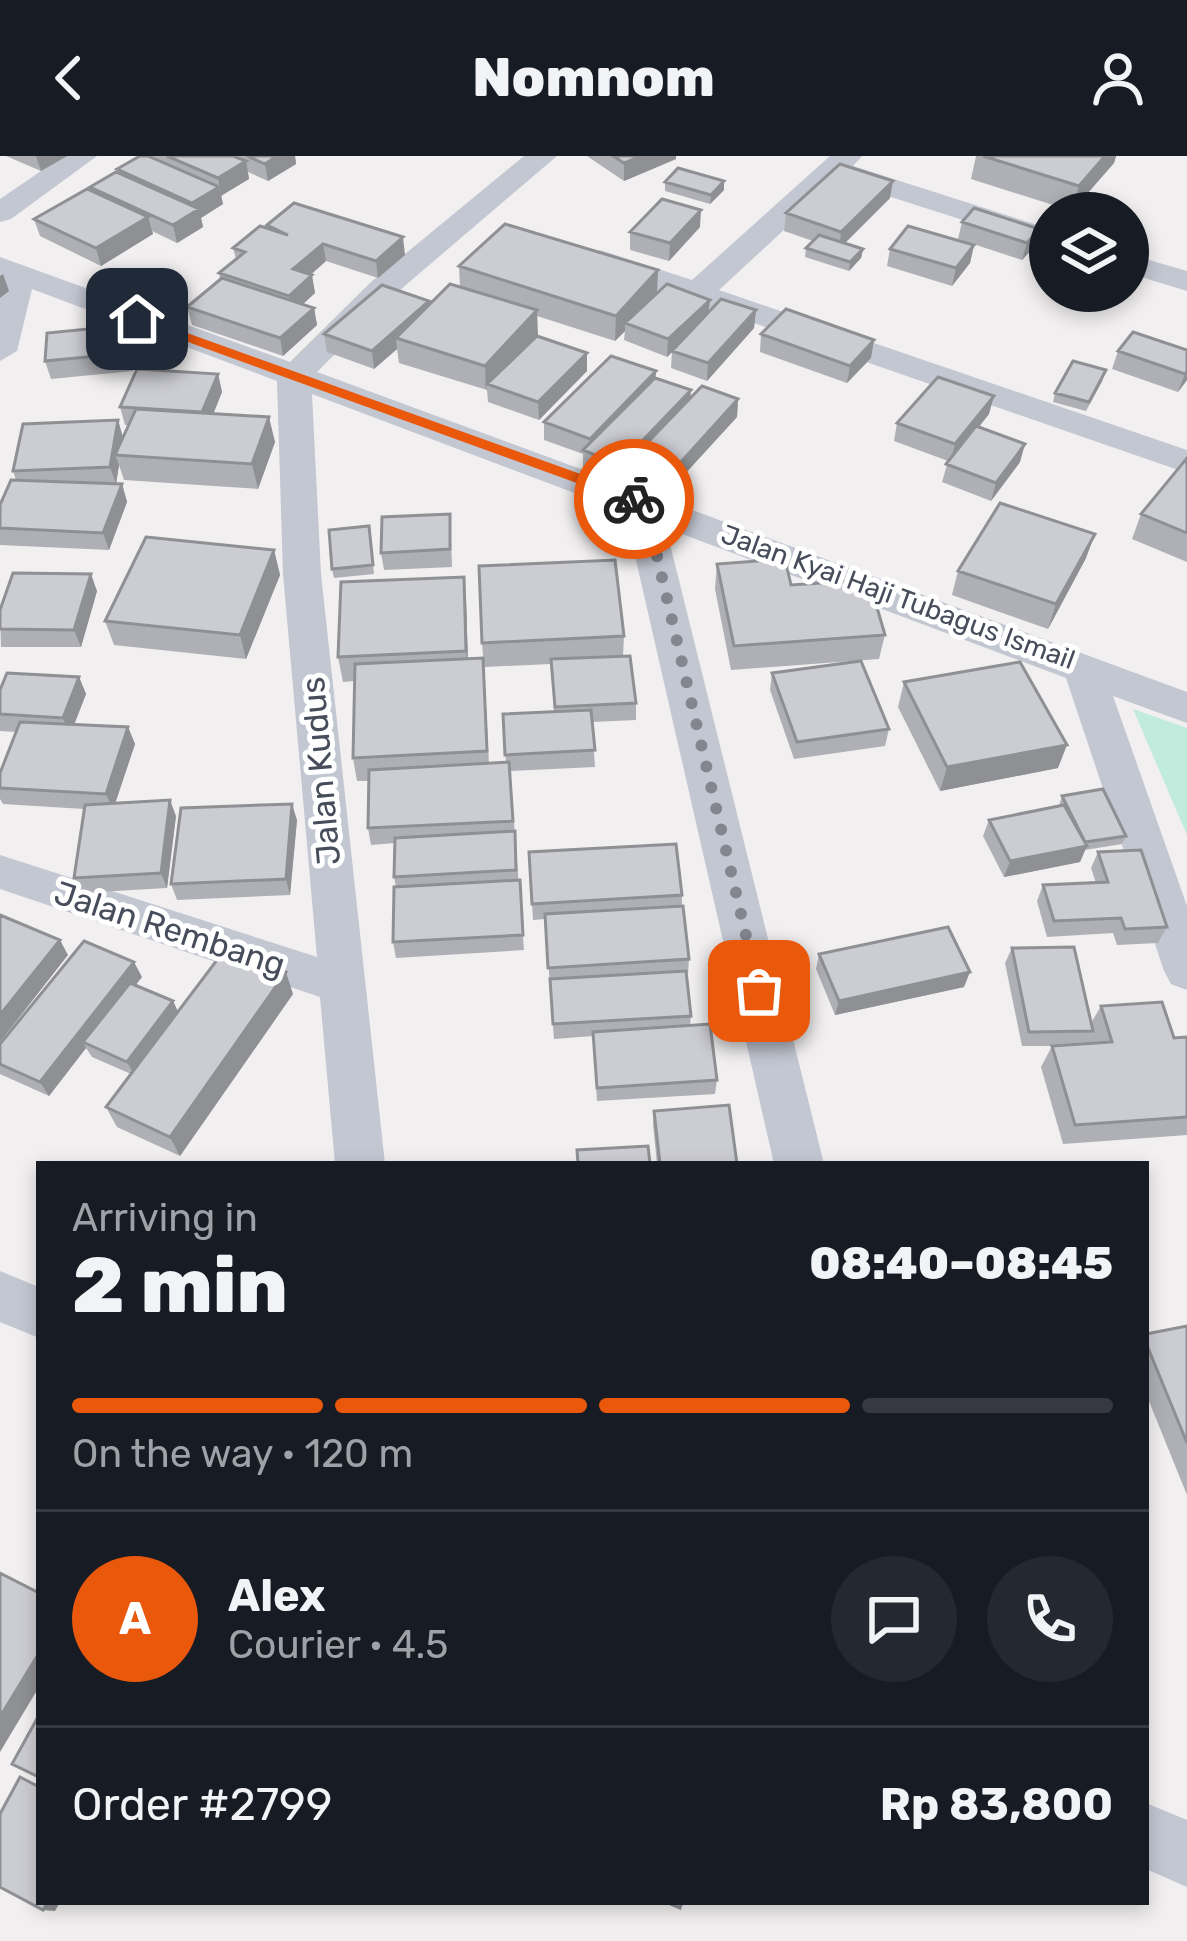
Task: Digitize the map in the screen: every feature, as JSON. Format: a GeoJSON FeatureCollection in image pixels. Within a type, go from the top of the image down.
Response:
{"type":"FeatureCollection","features":[{"type":"Feature","properties":{"kind":"street"},"geometry":{"type":"LineString","coordinates":[[0,213],[82,156]]}},
{"type":"Feature","properties":{"kind":"street"},"geometry":{"type":"LineString","coordinates":[[294,377],[327,339],[542,156]]}},
{"type":"Feature","properties":{"kind":"street"},"geometry":{"type":"LineString","coordinates":[[697,293],[840,163],[1029,231]]}},
{"type":"Feature","properties":{"kind":"street"},"geometry":{"type":"LineString","coordinates":[[471,213],[517,229]]}},
{"type":"Feature","properties":{"kind":"street"},"geometry":{"type":"LineString","coordinates":[[562,245],[1187,462]]}},
{"type":"Feature","properties":{"kind":"street"},"geometry":{"type":"LineString","coordinates":[[1149,269],[1187,281]]}},
{"type":"Feature","properties":{"kind":"street"},"geometry":{"type":"LineString","coordinates":[[0,351],[10,271]]}},
{"type":"Feature","properties":{"kind":"street","name":"Jalan Kyai Haji Tubagus Ismail"},"geometry":{"type":"LineString","coordinates":[[10,271],[641,501],[1187,708]]}},
{"type":"Feature","properties":{"kind":"street","name":"Jalan Kudus"},"geometry":{"type":"LineString","coordinates":[[294,377],[302,574],[360,1161]]}},
{"type":"Feature","properties":{"kind":"street"},"geometry":{"type":"LineString","coordinates":[[641,501],[798,1161]]}},
{"type":"Feature","properties":{"kind":"street"},"geometry":{"type":"LineString","coordinates":[[1082,666],[1187,971]]}},
{"type":"Feature","properties":{"kind":"street","name":"Jalan Rembang"},"geometry":{"type":"LineString","coordinates":[[0,872],[340,984]]}},
{"type":"Feature","properties":{"kind":"street"},"geometry":{"type":"LineString","coordinates":[[0,1296],[36,1312]]}},
{"type":"Feature","properties":{"kind":"street"},"geometry":{"type":"LineString","coordinates":[[1149,1836],[1187,1854]]}},
{"type":"Feature","properties":{"kind":"green space"},"geometry":{"type":"Polygon","coordinates":[[[1133,709],[1187,728],[1187,835],[1133,709]]]}},
{"type":"Feature","properties":{"kind":"building"},"geometry":{"type":"Polygon","coordinates":[[[140,156],[219,187],[192,203],[117,169],[140,156]]]}},
{"type":"Feature","properties":{"kind":"building"},"geometry":{"type":"Polygon","coordinates":[[[167,156],[233,156],[246,161],[218,178],[167,156]]]}},
{"type":"Feature","properties":{"kind":"building"},"geometry":{"type":"Polygon","coordinates":[[[247,156],[277,156],[265,164],[247,156]]]}},
{"type":"Feature","properties":{"kind":"building"},"geometry":{"type":"Polygon","coordinates":[[[613,156],[642,156],[624,163],[613,156]]]}},
{"type":"Feature","properties":{"kind":"building"},"geometry":{"type":"Polygon","coordinates":[[[983,156],[1105,156],[1079,186],[983,156]]]}},
{"type":"Feature","properties":{"kind":"building"},"geometry":{"type":"Polygon","coordinates":[[[840,164],[893,181],[841,232],[786,213],[840,164]]]}},
{"type":"Feature","properties":{"kind":"building"},"geometry":{"type":"Polygon","coordinates":[[[678,168],[724,181],[711,195],[665,182],[678,168]]]}},
{"type":"Feature","properties":{"kind":"building"},"geometry":{"type":"Polygon","coordinates":[[[116,172],[199,209],[173,225],[90,187],[116,172]]]}},
{"type":"Feature","properties":{"kind":"building"},"geometry":{"type":"Polygon","coordinates":[[[87,189],[148,217],[96,248],[34,219],[87,189]]]}},
{"type":"Feature","properties":{"kind":"building"},"geometry":{"type":"Polygon","coordinates":[[[662,199],[701,210],[670,243],[630,232],[662,199]]]}},
{"type":"Feature","properties":{"kind":"building"},"geometry":{"type":"Polygon","coordinates":[[[294,203],[403,237],[376,261],[323,244],[293,269],[312,275],[289,296],[219,273],[245,252],[233,248],[260,226],[288,235],[267,225],[294,203]]]}},
{"type":"Feature","properties":{"kind":"building"},"geometry":{"type":"Polygon","coordinates":[[[974,208],[1029,226],[1029,241],[1027,243],[962,222],[974,208]]]}},
{"type":"Feature","properties":{"kind":"building"},"geometry":{"type":"Polygon","coordinates":[[[505,224],[658,270],[616,316],[459,266],[505,224]]]}},
{"type":"Feature","properties":{"kind":"building"},"geometry":{"type":"Polygon","coordinates":[[[908,226],[974,245],[956,268],[890,249],[908,226]]]}},
{"type":"Feature","properties":{"kind":"building"},"geometry":{"type":"Polygon","coordinates":[[[819,235],[863,249],[850,262],[806,248],[819,235]]]}},
{"type":"Feature","properties":{"kind":"building"},"geometry":{"type":"Polygon","coordinates":[[[222,278],[314,308],[280,338],[187,307],[222,278]]]}},
{"type":"Feature","properties":{"kind":"building"},"geometry":{"type":"Polygon","coordinates":[[[450,284],[537,310],[485,366],[396,338],[450,284]]]}},
{"type":"Feature","properties":{"kind":"building"},"geometry":{"type":"Polygon","coordinates":[[[667,284],[710,300],[668,339],[625,323],[667,284]]]}},
{"type":"Feature","properties":{"kind":"building"},"geometry":{"type":"Polygon","coordinates":[[[382,285],[429,301],[372,351],[324,334],[382,285]]]}},
{"type":"Feature","properties":{"kind":"building"},"geometry":{"type":"Polygon","coordinates":[[[721,299],[756,310],[708,363],[672,351],[721,299]]]}},
{"type":"Feature","properties":{"kind":"building"},"geometry":{"type":"Polygon","coordinates":[[[786,309],[874,340],[850,366],[761,334],[786,309]]]}},
{"type":"Feature","properties":{"kind":"building"},"geometry":{"type":"Polygon","coordinates":[[[129,325],[128,353],[45,361],[47,333],[129,325]]]}},
{"type":"Feature","properties":{"kind":"building"},"geometry":{"type":"Polygon","coordinates":[[[1133,332],[1187,350],[1185,374],[1118,351],[1133,332]]]}},
{"type":"Feature","properties":{"kind":"building"},"geometry":{"type":"Polygon","coordinates":[[[537,336],[587,353],[538,402],[487,384],[537,336]]]}},
{"type":"Feature","properties":{"kind":"building"},"geometry":{"type":"Polygon","coordinates":[[[611,356],[656,371],[590,439],[544,422],[611,356]]]}},
{"type":"Feature","properties":{"kind":"building"},"geometry":{"type":"Polygon","coordinates":[[[1073,361],[1106,370],[1089,402],[1055,393],[1073,361]]]}},
{"type":"Feature","properties":{"kind":"building"},"geometry":{"type":"Polygon","coordinates":[[[137,369],[218,374],[202,412],[120,407],[137,369]]]}},
{"type":"Feature","properties":{"kind":"building"},"geometry":{"type":"Polygon","coordinates":[[[938,377],[994,396],[955,444],[897,423],[938,377]]]}},
{"type":"Feature","properties":{"kind":"building"},"geometry":{"type":"Polygon","coordinates":[[[655,378],[691,390],[619,465],[583,450],[655,378]]]}},
{"type":"Feature","properties":{"kind":"building"},"geometry":{"type":"Polygon","coordinates":[[[702,386],[738,399],[661,484],[622,469],[702,386]]]}},
{"type":"Feature","properties":{"kind":"building"},"geometry":{"type":"Polygon","coordinates":[[[136,409],[269,417],[252,464],[115,455],[136,409]]]}},
{"type":"Feature","properties":{"kind":"building"},"geometry":{"type":"Polygon","coordinates":[[[118,420],[110,467],[13,471],[23,424],[118,420]]]}},
{"type":"Feature","properties":{"kind":"building"},"geometry":{"type":"Polygon","coordinates":[[[976,426],[1025,444],[996,483],[946,464],[976,426]]]}},
{"type":"Feature","properties":{"kind":"building"},"geometry":{"type":"Polygon","coordinates":[[[1187,458],[1187,533],[1141,514],[1187,458]]]}},
{"type":"Feature","properties":{"kind":"building"},"geometry":{"type":"Polygon","coordinates":[[[11,480],[122,484],[103,533],[0,528],[0,505],[11,480]]]}},
{"type":"Feature","properties":{"kind":"building"},"geometry":{"type":"Polygon","coordinates":[[[1000,503],[1095,534],[1056,604],[958,571],[1000,503]]]}},
{"type":"Feature","properties":{"kind":"building"},"geometry":{"type":"Polygon","coordinates":[[[450,514],[450,549],[381,553],[382,517],[450,514]]]}},
{"type":"Feature","properties":{"kind":"building"},"geometry":{"type":"Polygon","coordinates":[[[369,526],[373,565],[332,569],[329,530],[369,526]]]}},
{"type":"Feature","properties":{"kind":"building"},"geometry":{"type":"Polygon","coordinates":[[[146,537],[274,550],[240,635],[105,621],[146,537]]]}},
{"type":"Feature","properties":{"kind":"building"},"geometry":{"type":"Polygon","coordinates":[[[785,559],[791,585],[869,580],[885,635],[734,646],[717,564],[785,559]]]}},
{"type":"Feature","properties":{"kind":"building"},"geometry":{"type":"Polygon","coordinates":[[[615,560],[624,636],[482,643],[479,566],[615,560]]]}},
{"type":"Feature","properties":{"kind":"building"},"geometry":{"type":"Polygon","coordinates":[[[13,573],[91,574],[74,630],[0,629],[0,610],[13,573]]]}},
{"type":"Feature","properties":{"kind":"building"},"geometry":{"type":"Polygon","coordinates":[[[464,577],[466,651],[338,657],[341,582],[464,577]]]}},
{"type":"Feature","properties":{"kind":"building"},"geometry":{"type":"Polygon","coordinates":[[[630,656],[636,703],[555,707],[551,659],[630,656]]]}},
{"type":"Feature","properties":{"kind":"building"},"geometry":{"type":"Polygon","coordinates":[[[483,658],[487,751],[353,758],[355,664],[483,658]]]}},
{"type":"Feature","properties":{"kind":"building"},"geometry":{"type":"Polygon","coordinates":[[[861,661],[889,729],[797,742],[772,673],[861,661]]]}},
{"type":"Feature","properties":{"kind":"building"},"geometry":{"type":"Polygon","coordinates":[[[1020,662],[1067,745],[947,767],[904,682],[1020,662]]]}},
{"type":"Feature","properties":{"kind":"building"},"geometry":{"type":"Polygon","coordinates":[[[7,673],[79,677],[63,718],[0,714],[0,690],[7,673]]]}},
{"type":"Feature","properties":{"kind":"building"},"geometry":{"type":"Polygon","coordinates":[[[591,710],[595,750],[505,755],[503,714],[591,710]]]}},
{"type":"Feature","properties":{"kind":"building"},"geometry":{"type":"Polygon","coordinates":[[[20,722],[128,727],[106,794],[0,788],[0,773],[20,722]]]}},
{"type":"Feature","properties":{"kind":"building"},"geometry":{"type":"Polygon","coordinates":[[[509,762],[513,821],[368,828],[369,770],[509,762]]]}},
{"type":"Feature","properties":{"kind":"building"},"geometry":{"type":"Polygon","coordinates":[[[1103,789],[1126,836],[1085,842],[1062,796],[1103,789]]]}},
{"type":"Feature","properties":{"kind":"building"},"geometry":{"type":"Polygon","coordinates":[[[170,800],[161,873],[74,878],[85,805],[170,800]]]}},
{"type":"Feature","properties":{"kind":"building"},"geometry":{"type":"Polygon","coordinates":[[[292,804],[286,879],[171,884],[181,808],[292,804]]]}},
{"type":"Feature","properties":{"kind":"building"},"geometry":{"type":"Polygon","coordinates":[[[1064,805],[1087,846],[1010,861],[989,820],[1064,805]]]}},
{"type":"Feature","properties":{"kind":"building"},"geometry":{"type":"Polygon","coordinates":[[[515,831],[516,870],[394,877],[395,838],[515,831]]]}},
{"type":"Feature","properties":{"kind":"building"},"geometry":{"type":"Polygon","coordinates":[[[676,844],[682,895],[532,904],[529,852],[676,844]]]}},
{"type":"Feature","properties":{"kind":"building"},"geometry":{"type":"Polygon","coordinates":[[[1141,850],[1167,927],[1125,929],[1121,918],[1054,921],[1043,885],[1108,882],[1098,852],[1141,850]]]}},
{"type":"Feature","properties":{"kind":"building"},"geometry":{"type":"Polygon","coordinates":[[[520,880],[523,935],[393,942],[394,887],[520,880]]]}},
{"type":"Feature","properties":{"kind":"building"},"geometry":{"type":"Polygon","coordinates":[[[683,906],[689,959],[548,968],[545,914],[683,906]]]}},
{"type":"Feature","properties":{"kind":"building"},"geometry":{"type":"Polygon","coordinates":[[[0,915],[60,940],[0,1015],[0,915]]]}},
{"type":"Feature","properties":{"kind":"building"},"geometry":{"type":"Polygon","coordinates":[[[948,927],[970,972],[839,1001],[819,954],[948,927]]]}},
{"type":"Feature","properties":{"kind":"building"},"geometry":{"type":"Polygon","coordinates":[[[84,941],[134,962],[40,1082],[0,1064],[0,1044],[84,941]]]}},
{"type":"Feature","properties":{"kind":"building"},"geometry":{"type":"Polygon","coordinates":[[[1074,947],[1093,1031],[1029,1032],[1012,948],[1074,947]]]}},
{"type":"Feature","properties":{"kind":"building"},"geometry":{"type":"Polygon","coordinates":[[[226,948],[286,972],[170,1137],[106,1107],[226,948]]]}},
{"type":"Feature","properties":{"kind":"building"},"geometry":{"type":"Polygon","coordinates":[[[686,971],[691,1016],[553,1024],[550,979],[686,971]]]}},
{"type":"Feature","properties":{"kind":"building"},"geometry":{"type":"Polygon","coordinates":[[[130,983],[173,1001],[127,1062],[83,1042],[130,983]]]}},
{"type":"Feature","properties":{"kind":"building"},"geometry":{"type":"Polygon","coordinates":[[[1162,1002],[1174,1038],[1187,1037],[1187,1117],[1075,1125],[1052,1046],[1112,1042],[1101,1006],[1162,1002]]]}},
{"type":"Feature","properties":{"kind":"building"},"geometry":{"type":"Polygon","coordinates":[[[710,1024],[717,1080],[597,1088],[593,1032],[710,1024]]]}},
{"type":"Feature","properties":{"kind":"building"},"geometry":{"type":"Polygon","coordinates":[[[729,1105],[737,1161],[660,1161],[654,1111],[729,1105]]]}},
{"type":"Feature","properties":{"kind":"building"},"geometry":{"type":"Polygon","coordinates":[[[648,1146],[650,1161],[578,1161],[577,1150],[648,1146]]]}},
{"type":"Feature","properties":{"kind":"building"},"geometry":{"type":"Polygon","coordinates":[[[1187,1326],[1187,1443],[1149,1350],[1149,1333],[1187,1326]]]}},
{"type":"Feature","properties":{"kind":"building"},"geometry":{"type":"Polygon","coordinates":[[[0,1573],[36,1591],[36,1658],[0,1717],[0,1573]]]}},
{"type":"Feature","properties":{"kind":"building"},"geometry":{"type":"Polygon","coordinates":[[[36,1720],[36,1776],[12,1764],[36,1720]]]}},
{"type":"Feature","properties":{"kind":"building"},"geometry":{"type":"Polygon","coordinates":[[[20,1777],[36,1785],[36,1905],[46,1905],[43,1910],[0,1887],[0,1814],[20,1777]]]}},
{"type":"Feature","properties":{"kind":"way so far"},"geometry":{"type":"LineString","coordinates":[[634,499],[641,501],[650,526],[759,991]]}},
{"type":"Feature","properties":{"kind":"route"},"geometry":{"type":"LineString","coordinates":[[137,319],[634,499]]}}]}
